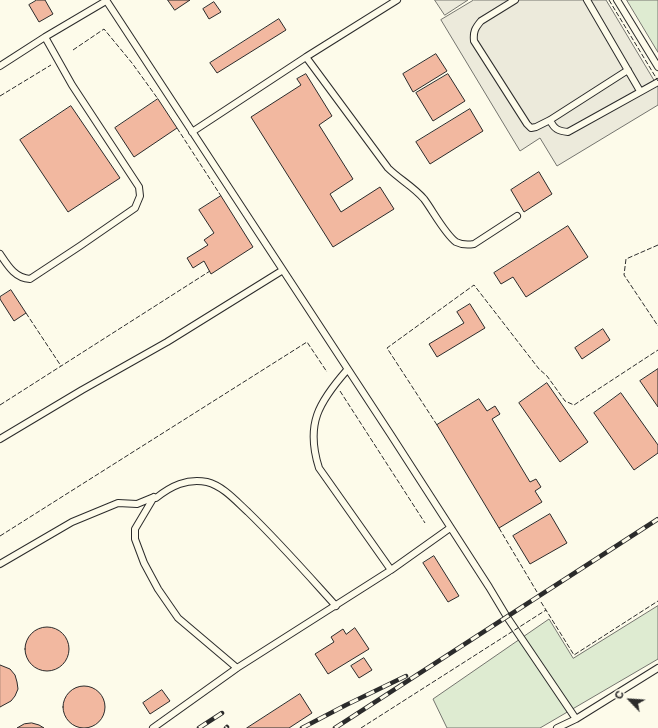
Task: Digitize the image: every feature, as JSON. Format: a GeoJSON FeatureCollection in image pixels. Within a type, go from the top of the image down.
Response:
{"type":"FeatureCollection","features":[{"type":"Feature","properties":{"kind":"lane"},"geometry":{"type":"LineString","coordinates":[[0,66],[106,0],[489,586],[507,617],[576,719]]}},
{"type":"Feature","properties":{"kind":"lane"},"geometry":{"type":"LineString","coordinates":[[192,132],[306,57],[397,0]]}},
{"type":"Feature","properties":{"kind":"lane"},"geometry":{"type":"LineString","coordinates":[[515,0],[481,21],[474,30],[474,40],[527,124],[532,128],[550,120],[628,70]]}},
{"type":"Feature","properties":{"kind":"lane"},"geometry":{"type":"LineString","coordinates":[[587,0],[640,91]]}},
{"type":"Feature","properties":{"kind":"lane"},"geometry":{"type":"LineString","coordinates":[[617,0],[658,67]]}},
{"type":"Feature","properties":{"kind":"lane"},"geometry":{"type":"LineString","coordinates":[[0,254],[16,275],[30,279],[135,208],[140,196],[139,187],[72,85],[45,37]]}},
{"type":"Feature","properties":{"kind":"lane"},"geometry":{"type":"LineString","coordinates":[[306,57],[388,168],[423,198],[457,242],[467,245],[474,244],[517,216]]}},
{"type":"Feature","properties":{"kind":"lane"},"geometry":{"type":"LineString","coordinates":[[550,120],[554,128],[568,132],[658,82]]}},
{"type":"Feature","properties":{"kind":"lane"},"geometry":{"type":"LineString","coordinates":[[0,439],[167,342],[283,270]]}},
{"type":"Feature","properties":{"kind":"lane"},"geometry":{"type":"LineString","coordinates":[[347,370],[329,390],[320,407],[313,438],[314,452],[319,468],[391,570]]}},
{"type":"Feature","properties":{"kind":"lane"},"geometry":{"type":"LineString","coordinates":[[0,564],[72,522],[118,503],[137,504],[154,497],[156,498],[179,483],[199,481],[208,482],[231,496],[273,536],[336,606]]}},
{"type":"Feature","properties":{"kind":"lane"},"geometry":{"type":"LineString","coordinates":[[154,497],[135,529],[135,539],[144,564],[158,589],[178,618],[236,668]]}},
{"type":"Feature","properties":{"kind":"lane"},"geometry":{"type":"LineString","coordinates":[[153,728],[236,668],[336,606],[391,570],[450,528]]}},
{"type":"Feature","properties":{"kind":"lane"},"geometry":{"type":"LineString","coordinates":[[557,728],[576,719],[658,668]]}},
{"type":"Feature","properties":{"kind":"green space"},"geometry":{"type":"Polygon","coordinates":[[[627,0],[658,0],[658,52],[627,0]]]}},
{"type":"Feature","properties":{"kind":"green space"},"geometry":{"type":"Polygon","coordinates":[[[658,606],[658,659],[540,728],[447,728],[433,699],[549,619],[573,658],[658,606]]]}},
{"type":"Feature","properties":{"kind":"shaded area"},"geometry":{"type":"Polygon","coordinates":[[[435,0],[468,0],[445,15],[435,0]]]}},
{"type":"Feature","properties":{"kind":"shaded area"},"geometry":{"type":"Polygon","coordinates":[[[474,0],[606,0],[658,87],[658,105],[557,166],[540,138],[520,151],[441,20],[474,0]]]}},
{"type":"Feature","properties":{"kind":"building"},"geometry":{"type":"Polygon","coordinates":[[[37,0],[45,0],[53,14],[39,22],[29,5],[37,0]]]}},
{"type":"Feature","properties":{"kind":"building"},"geometry":{"type":"Polygon","coordinates":[[[168,0],[190,0],[175,10],[168,0]]]}},
{"type":"Feature","properties":{"kind":"building"},"geometry":{"type":"Polygon","coordinates":[[[214,2],[221,12],[209,19],[203,9],[214,2]]]}},
{"type":"Feature","properties":{"kind":"building"},"geometry":{"type":"Polygon","coordinates":[[[279,19],[286,30],[217,73],[210,63],[279,19]]]}},
{"type":"Feature","properties":{"kind":"building"},"geometry":{"type":"Polygon","coordinates":[[[436,54],[447,71],[413,92],[403,74],[436,54]]]}},
{"type":"Feature","properties":{"kind":"building"},"geometry":{"type":"Polygon","coordinates":[[[306,74],[332,116],[319,125],[353,179],[330,194],[341,212],[380,187],[394,209],[333,247],[251,117],[301,85],[297,79],[306,74]]]}},
{"type":"Feature","properties":{"kind":"building"},"geometry":{"type":"Polygon","coordinates":[[[448,74],[465,101],[433,121],[416,93],[448,74]]]}},
{"type":"Feature","properties":{"kind":"building"},"geometry":{"type":"Polygon","coordinates":[[[158,99],[177,128],[134,157],[115,128],[158,99]]]}},
{"type":"Feature","properties":{"kind":"building"},"geometry":{"type":"Polygon","coordinates":[[[71,106],[120,178],[68,212],[20,140],[71,106]]]}},
{"type":"Feature","properties":{"kind":"building"},"geometry":{"type":"Polygon","coordinates":[[[470,109],[483,131],[430,164],[416,142],[470,109]]]}},
{"type":"Feature","properties":{"kind":"building"},"geometry":{"type":"Polygon","coordinates":[[[539,172],[552,194],[524,212],[511,190],[539,172]]]}},
{"type":"Feature","properties":{"kind":"building"},"geometry":{"type":"Polygon","coordinates":[[[221,196],[253,247],[211,274],[204,261],[193,268],[187,258],[208,245],[204,240],[214,233],[199,210],[221,196]]]}},
{"type":"Feature","properties":{"kind":"building"},"geometry":{"type":"Polygon","coordinates":[[[568,226],[588,257],[526,297],[513,277],[501,284],[494,273],[568,226]]]}},
{"type":"Feature","properties":{"kind":"building"},"geometry":{"type":"Polygon","coordinates":[[[11,290],[26,313],[14,321],[0,299],[0,297],[11,290]]]}},
{"type":"Feature","properties":{"kind":"building"},"geometry":{"type":"Polygon","coordinates":[[[470,304],[485,328],[437,357],[429,344],[464,323],[457,312],[470,304]]]}},
{"type":"Feature","properties":{"kind":"building"},"geometry":{"type":"Polygon","coordinates":[[[603,329],[610,340],[582,359],[575,348],[603,329]]]}},
{"type":"Feature","properties":{"kind":"building"},"geometry":{"type":"Polygon","coordinates":[[[658,369],[658,407],[640,381],[658,369]]]}},
{"type":"Feature","properties":{"kind":"building"},"geometry":{"type":"Polygon","coordinates":[[[547,383],[588,442],[560,462],[519,403],[547,383]]]}},
{"type":"Feature","properties":{"kind":"building"},"geometry":{"type":"Polygon","coordinates":[[[621,393],[658,445],[658,453],[634,470],[594,413],[621,393]]]}},
{"type":"Feature","properties":{"kind":"building"},"geometry":{"type":"Polygon","coordinates":[[[479,399],[487,411],[495,406],[500,414],[492,419],[530,482],[536,479],[541,487],[535,491],[542,502],[499,528],[437,425],[479,399]]]}},
{"type":"Feature","properties":{"kind":"building"},"geometry":{"type":"Polygon","coordinates":[[[550,514],[567,543],[530,564],[513,536],[550,514]]]}},
{"type":"Feature","properties":{"kind":"building"},"geometry":{"type":"Polygon","coordinates":[[[434,556],[459,596],[448,602],[423,563],[434,556]]]}},
{"type":"Feature","properties":{"kind":"building"},"geometry":{"type":"Polygon","coordinates":[[[47,627],[59,631],[65,637],[69,649],[65,661],[59,667],[47,671],[35,667],[29,661],[25,649],[29,637],[35,631],[47,627]]]}},
{"type":"Feature","properties":{"kind":"building"},"geometry":{"type":"Polygon","coordinates":[[[355,628],[369,649],[328,674],[315,654],[334,642],[331,637],[343,629],[346,634],[355,628]]]}},
{"type":"Feature","properties":{"kind":"building"},"geometry":{"type":"Polygon","coordinates":[[[364,658],[372,670],[359,678],[351,666],[364,658]]]}},
{"type":"Feature","properties":{"kind":"building"},"geometry":{"type":"Polygon","coordinates":[[[0,665],[10,669],[15,675],[18,689],[11,701],[0,707],[0,665]]]}},
{"type":"Feature","properties":{"kind":"building"},"geometry":{"type":"Polygon","coordinates":[[[80,686],[88,686],[96,689],[102,695],[105,707],[102,719],[96,725],[88,728],[80,728],[72,725],[66,719],[63,711],[63,703],[66,695],[72,689],[80,686]]]}},
{"type":"Feature","properties":{"kind":"building"},"geometry":{"type":"Polygon","coordinates":[[[162,690],[170,701],[150,714],[143,703],[162,690]]]}},
{"type":"Feature","properties":{"kind":"building"},"geometry":{"type":"Polygon","coordinates":[[[300,694],[312,713],[289,728],[247,728],[300,694]]]}},
{"type":"Feature","properties":{"kind":"building"},"geometry":{"type":"Polygon","coordinates":[[[32,723],[44,728],[17,728],[24,724],[32,723]]]}},
{"type":"Feature","properties":{"kind":"railway"},"geometry":{"type":"LineString","coordinates":[[335,728],[658,519]]}},
{"type":"Feature","properties":{"kind":"railway"},"geometry":{"type":"LineString","coordinates":[[302,728],[406,676]]}},
{"type":"Feature","properties":{"kind":"railway"},"geometry":{"type":"LineString","coordinates":[[199,728],[222,713]]}},
{"type":"Feature","properties":{"kind":"fence"},"geometry":{"type":"LineString","coordinates":[[609,0],[658,81]]}},
{"type":"Feature","properties":{"kind":"fence"},"geometry":{"type":"LineString","coordinates":[[73,50],[104,29],[132,63],[158,99]]}},
{"type":"Feature","properties":{"kind":"fence"},"geometry":{"type":"LineString","coordinates":[[0,96],[51,65]]}},
{"type":"Feature","properties":{"kind":"fence"},"geometry":{"type":"LineString","coordinates":[[177,128],[221,196]]}},
{"type":"Feature","properties":{"kind":"fence"},"geometry":{"type":"LineString","coordinates":[[658,245],[626,259],[624,275],[658,326]]}},
{"type":"Feature","properties":{"kind":"fence"},"geometry":{"type":"LineString","coordinates":[[0,405],[210,271]]}},
{"type":"Feature","properties":{"kind":"fence"},"geometry":{"type":"LineString","coordinates":[[437,425],[387,348],[474,285],[539,369],[547,376],[565,401],[574,405],[658,350]]}},
{"type":"Feature","properties":{"kind":"fence"},"geometry":{"type":"LineString","coordinates":[[26,313],[61,366]]}},
{"type":"Feature","properties":{"kind":"fence"},"geometry":{"type":"LineString","coordinates":[[0,536],[307,342],[327,372]]}},
{"type":"Feature","properties":{"kind":"fence"},"geometry":{"type":"LineString","coordinates":[[340,391],[425,523]]}},
{"type":"Feature","properties":{"kind":"fence"},"geometry":{"type":"LineString","coordinates":[[499,528],[537,592]]}},
{"type":"Feature","properties":{"kind":"fence"},"geometry":{"type":"LineString","coordinates":[[361,728],[546,610],[574,655],[658,601]]}},
{"type":"Feature","properties":{"kind":"fence"},"geometry":{"type":"LineString","coordinates":[[541,602],[546,610]]}}]}
